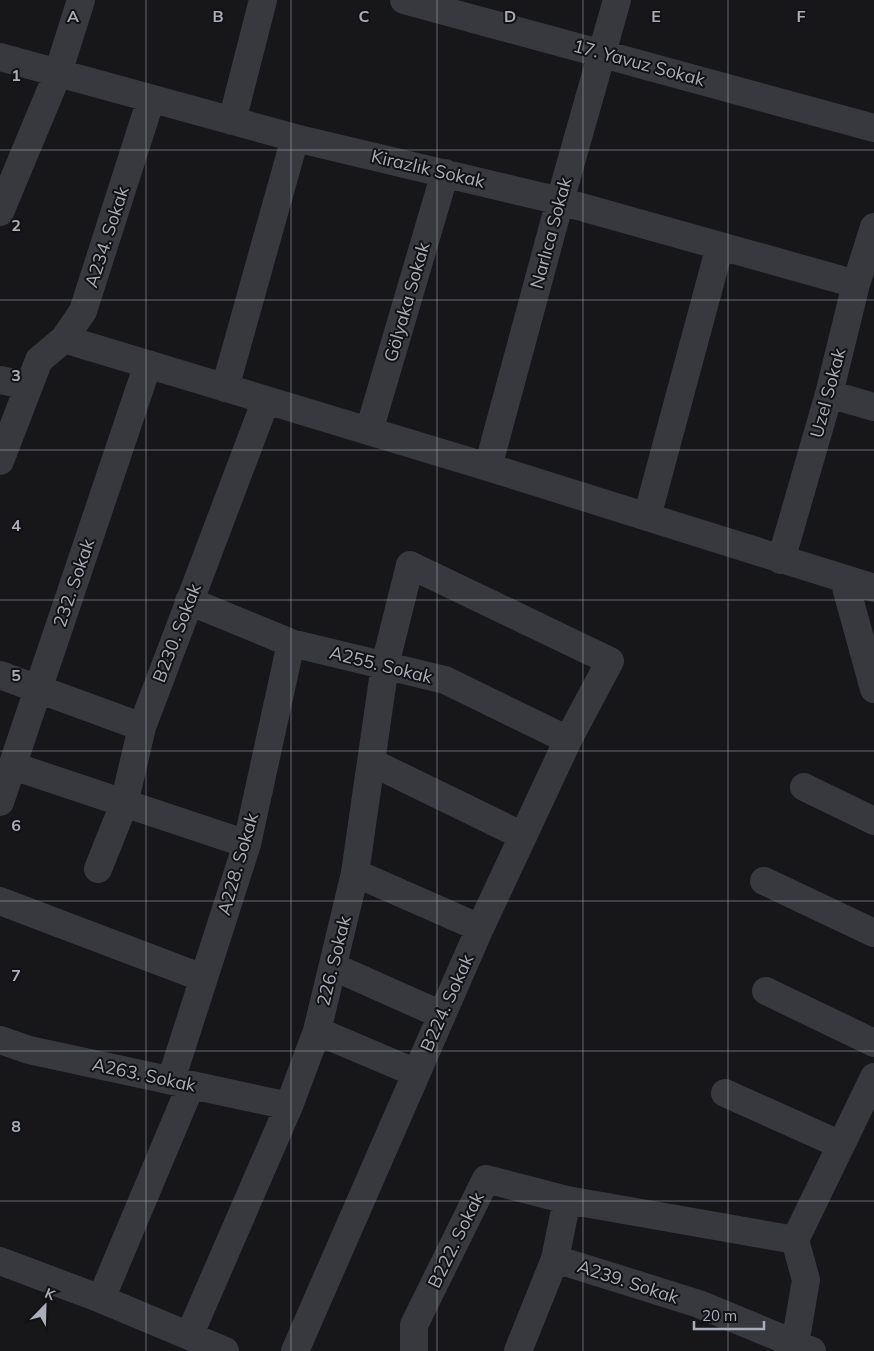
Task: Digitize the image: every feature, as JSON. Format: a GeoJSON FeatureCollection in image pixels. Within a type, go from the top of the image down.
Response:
{"type":"FeatureCollection","features":[{"type":"Feature","properties":{"kind":"street"},"geometry":{"type":"LineString","coordinates":[[0,212],[58,73],[81,0]]}},
{"type":"Feature","properties":{"kind":"street"},"geometry":{"type":"LineString","coordinates":[[232,121],[262,0]]}},
{"type":"Feature","properties":{"kind":"street","name":"17. Yavuz Sokak"},"geometry":{"type":"LineString","coordinates":[[404,0],[874,128]]}},
{"type":"Feature","properties":{"kind":"street","name":"Narlıca Sokak"},"geometry":{"type":"LineString","coordinates":[[488,467],[617,0]]}},
{"type":"Feature","properties":{"kind":"street","name":"Kirazlık Sokak"},"geometry":{"type":"LineString","coordinates":[[0,57],[295,138],[560,201],[856,284]]}},
{"type":"Feature","properties":{"kind":"street","name":"A234. Sokak"},"geometry":{"type":"LineString","coordinates":[[28,386],[39,360],[64,339],[83,311],[151,99]]}},
{"type":"Feature","properties":{"kind":"street"},"geometry":{"type":"LineString","coordinates":[[225,388],[295,138]]}},
{"type":"Feature","properties":{"kind":"street","name":"Gölyaka Sokak"},"geometry":{"type":"LineString","coordinates":[[369,431],[445,173]]}},
{"type":"Feature","properties":{"kind":"street","name":"Uzel Sokak"},"geometry":{"type":"LineString","coordinates":[[781,560],[829,394],[856,284],[874,227]]}},
{"type":"Feature","properties":{"kind":"street"},"geometry":{"type":"LineString","coordinates":[[647,517],[720,246]]}},
{"type":"Feature","properties":{"kind":"street"},"geometry":{"type":"LineString","coordinates":[[64,339],[488,467],[874,588]]}},
{"type":"Feature","properties":{"kind":"street","name":"232. Sokak"},"geometry":{"type":"LineString","coordinates":[[0,802],[148,364]]}},
{"type":"Feature","properties":{"kind":"street"},"geometry":{"type":"LineString","coordinates":[[0,380],[28,386],[0,461]]}},
{"type":"Feature","properties":{"kind":"street"},"geometry":{"type":"LineString","coordinates":[[829,394],[874,407]]}},
{"type":"Feature","properties":{"kind":"street","name":"B230. Sokak"},"geometry":{"type":"LineString","coordinates":[[98,869],[124,804],[142,727],[266,400]]}},
{"type":"Feature","properties":{"kind":"street","name":"226. Sokak"},"geometry":{"type":"LineString","coordinates":[[188,1336],[289,1106],[317,1031],[334,967],[355,873],[385,664],[410,565],[610,661]]}},
{"type":"Feature","properties":{"kind":"street"},"geometry":{"type":"LineString","coordinates":[[844,580],[874,689]]}},
{"type":"Feature","properties":{"kind":"street","name":"A255. Sokak"},"geometry":{"type":"LineString","coordinates":[[189,601],[291,643],[385,664],[445,680],[568,740]]}},
{"type":"Feature","properties":{"kind":"street","name":"A228. Sokak"},"geometry":{"type":"LineString","coordinates":[[101,1299],[181,1083],[202,978],[247,844],[291,643]]}},
{"type":"Feature","properties":{"kind":"street","name":"B224. Sokak"},"geometry":{"type":"LineString","coordinates":[[295,1351],[480,928],[568,740],[610,661]]}},
{"type":"Feature","properties":{"kind":"street"},"geometry":{"type":"LineString","coordinates":[[0,675],[142,727]]}},
{"type":"Feature","properties":{"kind":"street"},"geometry":{"type":"LineString","coordinates":[[371,762],[523,836]]}},
{"type":"Feature","properties":{"kind":"street"},"geometry":{"type":"LineString","coordinates":[[13,766],[247,844]]}},
{"type":"Feature","properties":{"kind":"street"},"geometry":{"type":"LineString","coordinates":[[804,787],[874,821]]}},
{"type":"Feature","properties":{"kind":"street"},"geometry":{"type":"LineString","coordinates":[[355,873],[480,928]]}},
{"type":"Feature","properties":{"kind":"street"},"geometry":{"type":"LineString","coordinates":[[764,882],[874,933]]}},
{"type":"Feature","properties":{"kind":"street"},"geometry":{"type":"LineString","coordinates":[[0,901],[202,978]]}},
{"type":"Feature","properties":{"kind":"street"},"geometry":{"type":"LineString","coordinates":[[334,967],[442,1015]]}},
{"type":"Feature","properties":{"kind":"street"},"geometry":{"type":"LineString","coordinates":[[766,991],[874,1043]]}},
{"type":"Feature","properties":{"kind":"street"},"geometry":{"type":"LineString","coordinates":[[317,1031],[416,1073]]}},
{"type":"Feature","properties":{"kind":"street","name":"A263. Sokak"},"geometry":{"type":"LineString","coordinates":[[0,1040],[29,1050],[289,1106]]}},
{"type":"Feature","properties":{"kind":"street"},"geometry":{"type":"LineString","coordinates":[[804,1348],[806,1280],[795,1240],[874,1077]]}},
{"type":"Feature","properties":{"kind":"street"},"geometry":{"type":"LineString","coordinates":[[725,1093],[841,1145]]}},
{"type":"Feature","properties":{"kind":"street","name":"B222. Sokak"},"geometry":{"type":"LineString","coordinates":[[414,1351],[414,1325],[486,1179],[567,1200]]}},
{"type":"Feature","properties":{"kind":"street"},"geometry":{"type":"LineString","coordinates":[[518,1351],[555,1259],[567,1200],[795,1240]]}},
{"type":"Feature","properties":{"kind":"street","name":"A239. Sokak"},"geometry":{"type":"LineString","coordinates":[[555,1259],[699,1304],[804,1348]]}},
{"type":"Feature","properties":{"kind":"street"},"geometry":{"type":"LineString","coordinates":[[0,1261],[101,1299],[226,1351]]}}]}
